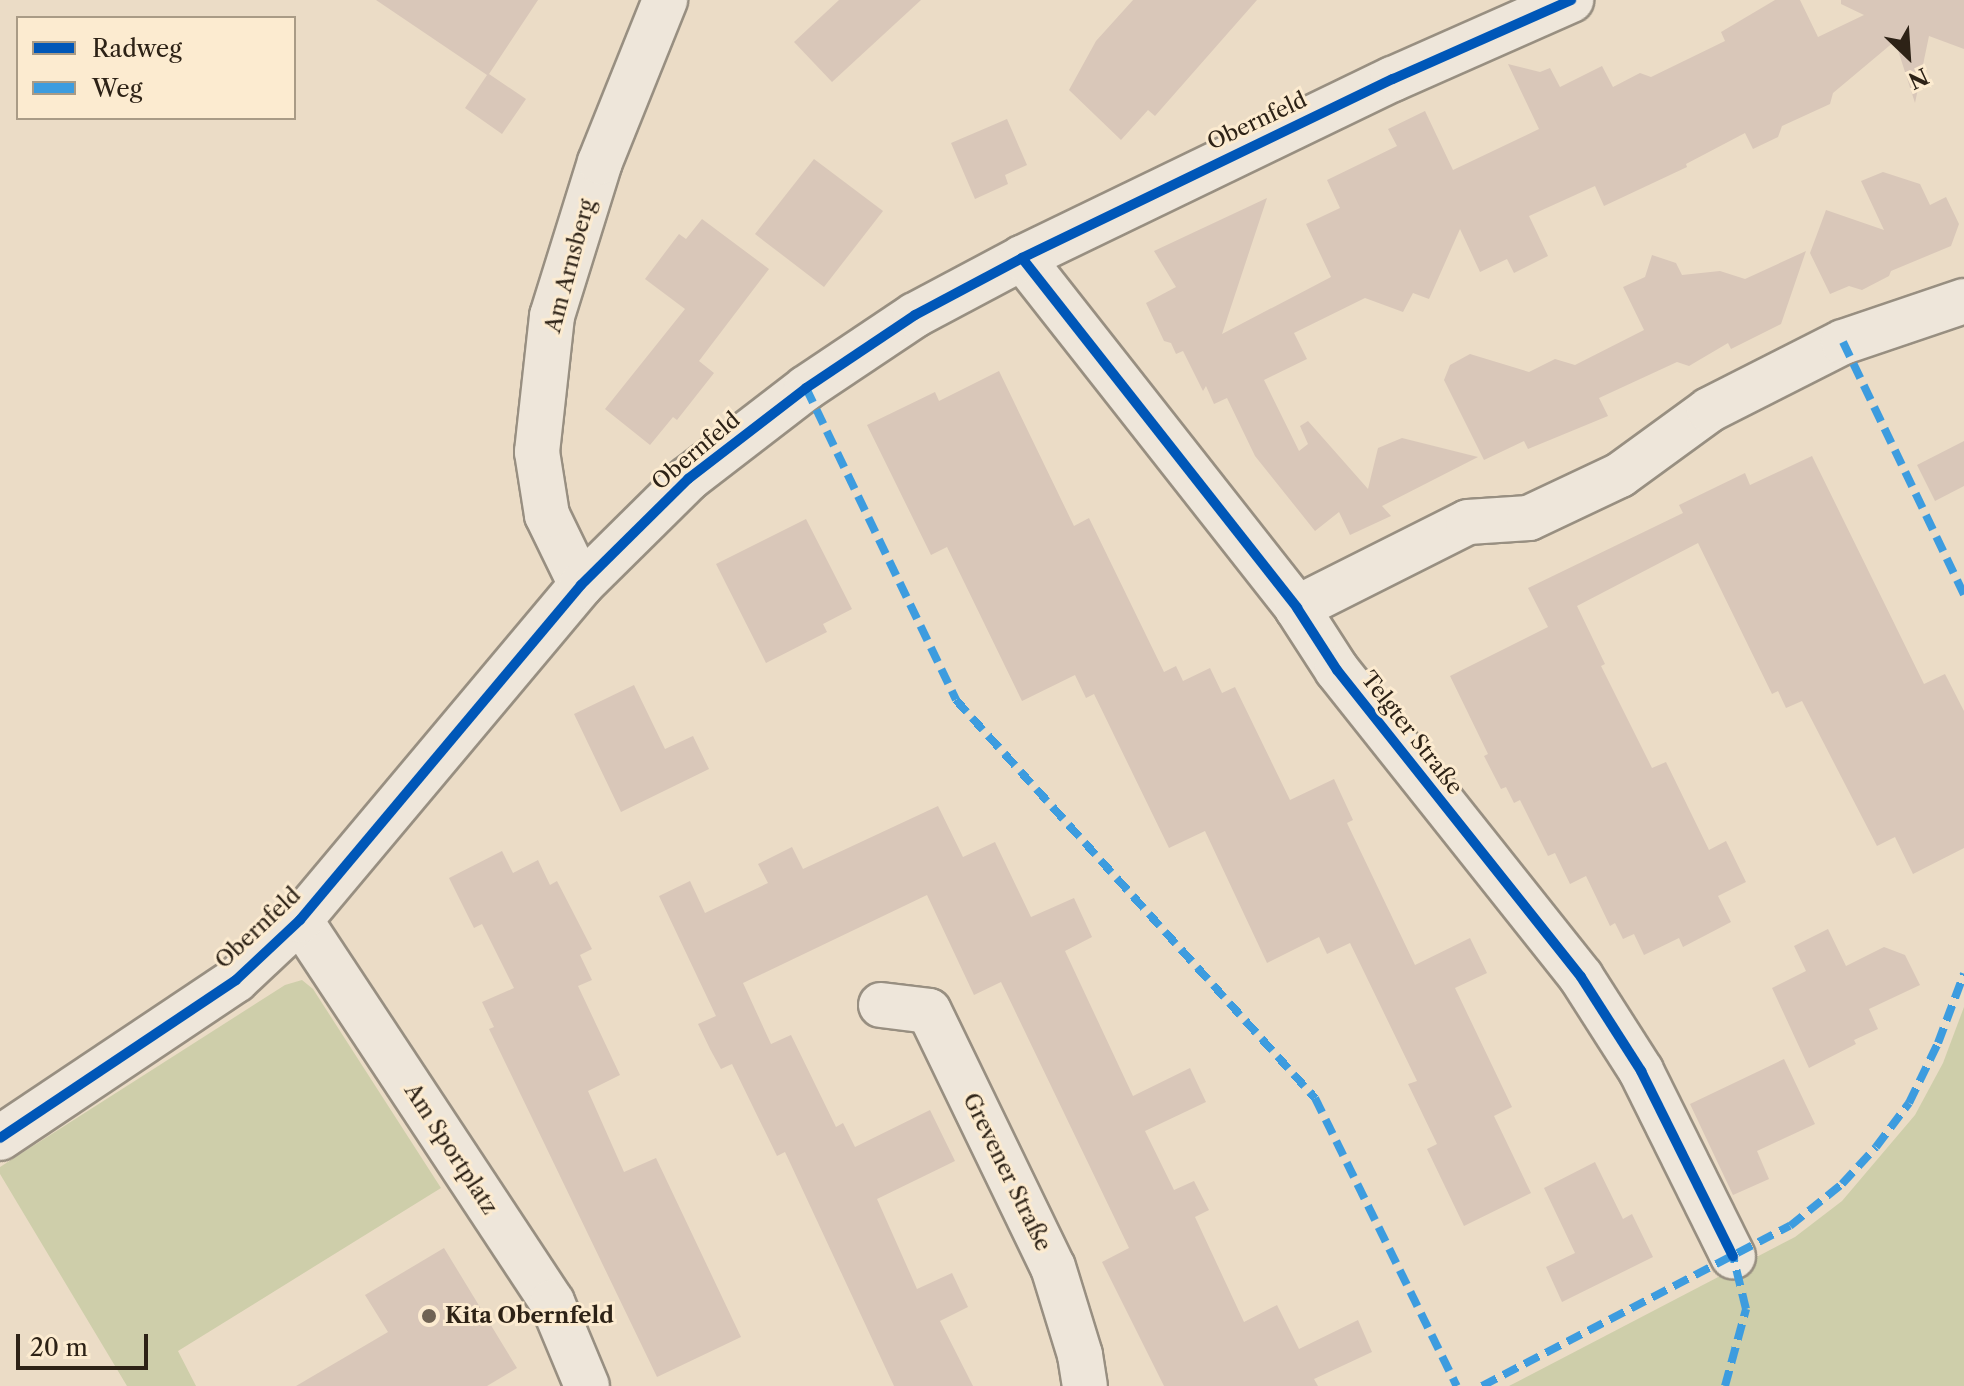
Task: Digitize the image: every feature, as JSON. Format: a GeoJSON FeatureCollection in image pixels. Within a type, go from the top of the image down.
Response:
{"type":"FeatureCollection","features":[{"type":"Feature","properties":{"kind":"street","name":"Am Arnsberg"},"geometry":{"type":"LineString","coordinates":[[581,585],[547,515],[537,452],[552,316],[600,162],[665,0]]}},
{"type":"Feature","properties":{"kind":"street","name":"Obernfeld"},"geometry":{"type":"LineString","coordinates":[[0,1138],[236,980],[300,920],[581,585],[688,479],[806,388],[915,315],[1022,258],[1393,79],[1571,0]]}},
{"type":"Feature","properties":{"kind":"street","name":"Telgter Straße"},"geometry":{"type":"LineString","coordinates":[[1022,258],[1297,608],[1337,670],[1581,977],[1641,1071],[1733,1256]]}},
{"type":"Feature","properties":{"kind":"street"},"geometry":{"type":"LineString","coordinates":[[1297,608],[1468,522],[1529,518],[1620,475],[1709,410],[1843,342],[1964,301]]}},
{"type":"Feature","properties":{"kind":"street","name":"Am Sportplatz"},"geometry":{"type":"LineString","coordinates":[[300,920],[552,1302],[587,1386]]}},
{"type":"Feature","properties":{"kind":"street","name":"Grevener Straße"},"geometry":{"type":"LineString","coordinates":[[881,1005],[929,1011],[1053,1267],[1080,1355],[1085,1386]]}},
{"type":"Feature","properties":{"kind":"green space"},"geometry":{"type":"Polygon","coordinates":[[[302,980],[313,989],[441,1188],[178,1351],[196,1386],[127,1386],[0,1174],[0,1167],[285,985],[302,980]]]}},
{"type":"Feature","properties":{"kind":"green space"},"geometry":{"type":"Polygon","coordinates":[[[1964,1007],[1964,1386],[1509,1386],[1795,1237],[1842,1201],[1915,1115],[1943,1063],[1964,1007]]]}},
{"type":"Feature","properties":{"kind":"building"},"geometry":{"type":"Polygon","coordinates":[[[376,0],[538,0],[489,74],[526,99],[502,134],[465,108],[487,75],[376,0]]]}},
{"type":"Feature","properties":{"kind":"building"},"geometry":{"type":"Polygon","coordinates":[[[839,0],[921,0],[832,82],[794,42],[839,0]]]}},
{"type":"Feature","properties":{"kind":"building"},"geometry":{"type":"Polygon","coordinates":[[[1133,0],[1257,0],[1155,116],[1148,110],[1121,140],[1069,90],[1096,41],[1133,0]]]}},
{"type":"Feature","properties":{"kind":"building"},"geometry":{"type":"Polygon","coordinates":[[[1775,0],[1800,0],[1818,37],[1864,15],[1841,4],[1841,0],[1964,0],[1964,49],[1929,36],[1915,103],[1895,41],[1833,93],[1830,104],[1782,126],[1778,137],[1753,149],[1745,133],[1686,164],[1687,167],[1604,206],[1595,186],[1529,216],[1548,256],[1514,273],[1507,259],[1480,272],[1460,229],[1429,299],[1413,293],[1403,312],[1365,298],[1294,333],[1307,359],[1264,380],[1299,451],[1308,444],[1300,426],[1308,421],[1368,489],[1378,448],[1402,438],[1478,457],[1382,506],[1391,516],[1350,535],[1339,512],[1315,531],[1255,456],[1227,398],[1214,404],[1206,386],[1203,391],[1183,351],[1176,354],[1171,343],[1164,341],[1146,303],[1176,287],[1154,251],[1267,198],[1222,334],[1331,277],[1306,224],[1340,208],[1327,180],[1397,146],[1388,129],[1425,111],[1453,170],[1539,129],[1508,64],[1540,72],[1550,68],[1560,87],[1602,66],[1613,87],[1640,73],[1651,77],[1725,41],[1721,32],[1775,0]]]}},
{"type":"Feature","properties":{"kind":"building"},"geometry":{"type":"Polygon","coordinates":[[[1007,119],[1027,165],[1005,175],[1008,184],[975,199],[951,143],[1007,119]]]}},
{"type":"Feature","properties":{"kind":"building"},"geometry":{"type":"Polygon","coordinates":[[[814,159],[883,211],[824,287],[755,234],[814,159]]]}},
{"type":"Feature","properties":{"kind":"building"},"geometry":{"type":"Polygon","coordinates":[[[1883,172],[1920,184],[1930,205],[1946,197],[1959,224],[1951,246],[1891,271],[1889,276],[1862,290],[1849,286],[1830,294],[1810,253],[1826,210],[1884,230],[1861,181],[1883,172]]]}},
{"type":"Feature","properties":{"kind":"building"},"geometry":{"type":"Polygon","coordinates":[[[702,219],[769,269],[699,361],[714,373],[677,420],[673,417],[650,445],[605,409],[685,309],[645,279],[679,234],[686,239],[702,219]]]}},
{"type":"Feature","properties":{"kind":"building"},"geometry":{"type":"Polygon","coordinates":[[[1806,251],[1781,324],[1731,349],[1728,343],[1689,366],[1677,362],[1599,398],[1608,416],[1528,449],[1524,441],[1484,460],[1444,380],[1450,365],[1470,354],[1529,372],[1555,359],[1575,365],[1644,330],[1623,287],[1645,277],[1652,255],[1676,263],[1682,275],[1720,271],[1745,279],[1806,251]]]}},
{"type":"Feature","properties":{"kind":"building"},"geometry":{"type":"Polygon","coordinates":[[[999,371],[1074,526],[1089,518],[1164,672],[1176,666],[1183,681],[1210,668],[1222,693],[1235,687],[1290,800],[1334,779],[1353,820],[1347,823],[1415,965],[1470,938],[1487,973],[1455,988],[1512,1107],[1494,1116],[1531,1193],[1464,1226],[1427,1149],[1437,1144],[1408,1084],[1417,1081],[1350,943],[1327,954],[1319,937],[1267,963],[1205,831],[1169,848],[1094,694],[1086,698],[1075,675],[1022,701],[947,547],[931,555],[867,425],[935,392],[939,401],[999,371]]]}},
{"type":"Feature","properties":{"kind":"building"},"geometry":{"type":"Polygon","coordinates":[[[1964,441],[1964,486],[1935,501],[1917,465],[1964,441]]]}},
{"type":"Feature","properties":{"kind":"building"},"geometry":{"type":"Polygon","coordinates":[[[1812,456],[1924,684],[1945,674],[1964,711],[1964,848],[1913,874],[1895,837],[1877,846],[1802,701],[1786,708],[1778,691],[1772,694],[1698,543],[1577,606],[1605,664],[1601,666],[1652,768],[1666,762],[1709,850],[1726,841],[1746,882],[1718,896],[1731,922],[1683,947],[1679,938],[1644,955],[1634,934],[1623,939],[1615,923],[1610,926],[1586,876],[1570,884],[1555,853],[1548,856],[1520,800],[1514,803],[1506,787],[1501,789],[1484,756],[1488,754],[1450,676],[1548,627],[1528,588],[1683,513],[1679,505],[1745,473],[1750,485],[1812,456]]]}},
{"type":"Feature","properties":{"kind":"building"},"geometry":{"type":"Polygon","coordinates":[[[806,519],[852,609],[823,624],[827,632],[766,663],[716,564],[806,519]]]}},
{"type":"Feature","properties":{"kind":"building"},"geometry":{"type":"Polygon","coordinates":[[[634,685],[665,749],[693,736],[709,769],[621,812],[574,714],[634,685]]]}},
{"type":"Feature","properties":{"kind":"building"},"geometry":{"type":"Polygon","coordinates":[[[938,806],[963,857],[995,842],[1031,917],[1074,898],[1092,937],[1065,951],[1133,1096],[1190,1068],[1206,1102],[1145,1131],[1174,1190],[1194,1181],[1209,1210],[1195,1217],[1244,1322],[1277,1305],[1299,1349],[1358,1320],[1372,1352],[1314,1379],[1318,1386],[1164,1386],[1102,1262],[1129,1248],[1001,982],[974,995],[927,895],[743,983],[771,1044],[791,1035],[836,1127],[843,1123],[855,1147],[930,1110],[955,1161],[877,1199],[917,1289],[952,1273],[968,1307],[940,1321],[973,1386],[894,1386],[785,1152],[777,1156],[732,1064],[721,1069],[698,1024],[716,1016],[659,896],[690,881],[705,913],[768,883],[758,864],[792,847],[803,869],[938,806]]]}},
{"type":"Feature","properties":{"kind":"building"},"geometry":{"type":"Polygon","coordinates":[[[502,851],[513,873],[538,860],[550,885],[557,881],[592,949],[580,955],[592,980],[578,986],[620,1075],[588,1091],[624,1172],[656,1158],[741,1337],[657,1377],[489,1029],[494,1027],[482,1002],[514,988],[482,924],[474,928],[449,878],[502,851]]]}},
{"type":"Feature","properties":{"kind":"building"},"geometry":{"type":"Polygon","coordinates":[[[1828,929],[1846,966],[1884,947],[1905,955],[1920,985],[1869,1009],[1878,1029],[1809,1068],[1772,988],[1806,971],[1794,946],[1828,929]]]}},
{"type":"Feature","properties":{"kind":"building"},"geometry":{"type":"Polygon","coordinates":[[[1784,1059],[1815,1124],[1757,1151],[1769,1179],[1733,1195],[1690,1104],[1784,1059]]]}},
{"type":"Feature","properties":{"kind":"building"},"geometry":{"type":"Polygon","coordinates":[[[1595,1162],[1623,1219],[1632,1214],[1653,1257],[1562,1302],[1546,1267],[1575,1253],[1544,1188],[1595,1162]]]}},
{"type":"Feature","properties":{"kind":"building","name":"Kita Obernfeld"},"geometry":{"type":"Polygon","coordinates":[[[444,1248],[517,1368],[487,1386],[296,1386],[388,1332],[365,1295],[444,1248]]]}},
{"type":"Feature","properties":{"kind":"marked path"},"geometry":{"type":"LineString","coordinates":[[1843,342],[1964,594]]}},
{"type":"Feature","properties":{"kind":"marked path"},"geometry":{"type":"LineString","coordinates":[[806,388],[956,700],[1315,1098],[1457,1386]]}},
{"type":"Feature","properties":{"kind":"marked path"},"geometry":{"type":"LineString","coordinates":[[1482,1386],[1790,1226],[1842,1184],[1876,1147],[1909,1103],[1938,1043],[1964,974]]}},
{"type":"Feature","properties":{"kind":"marked path"},"geometry":{"type":"LineString","coordinates":[[1725,1386],[1746,1309],[1733,1256]]}},
{"type":"Feature","properties":{"kind":"cycle path"},"geometry":{"type":"LineString","coordinates":[[0,1138],[236,980],[300,920],[581,585],[688,479],[806,388],[915,315],[1022,258],[1393,79],[1571,0]]}},
{"type":"Feature","properties":{"kind":"cycle path"},"geometry":{"type":"LineString","coordinates":[[1022,258],[1297,608],[1337,670],[1581,977],[1641,1071],[1733,1256]]}},
{"type":"Feature","properties":{"kind":"place","name":"Kita Obernfeld"},"geometry":{"type":"Point","coordinates":[429,1316]}}]}
